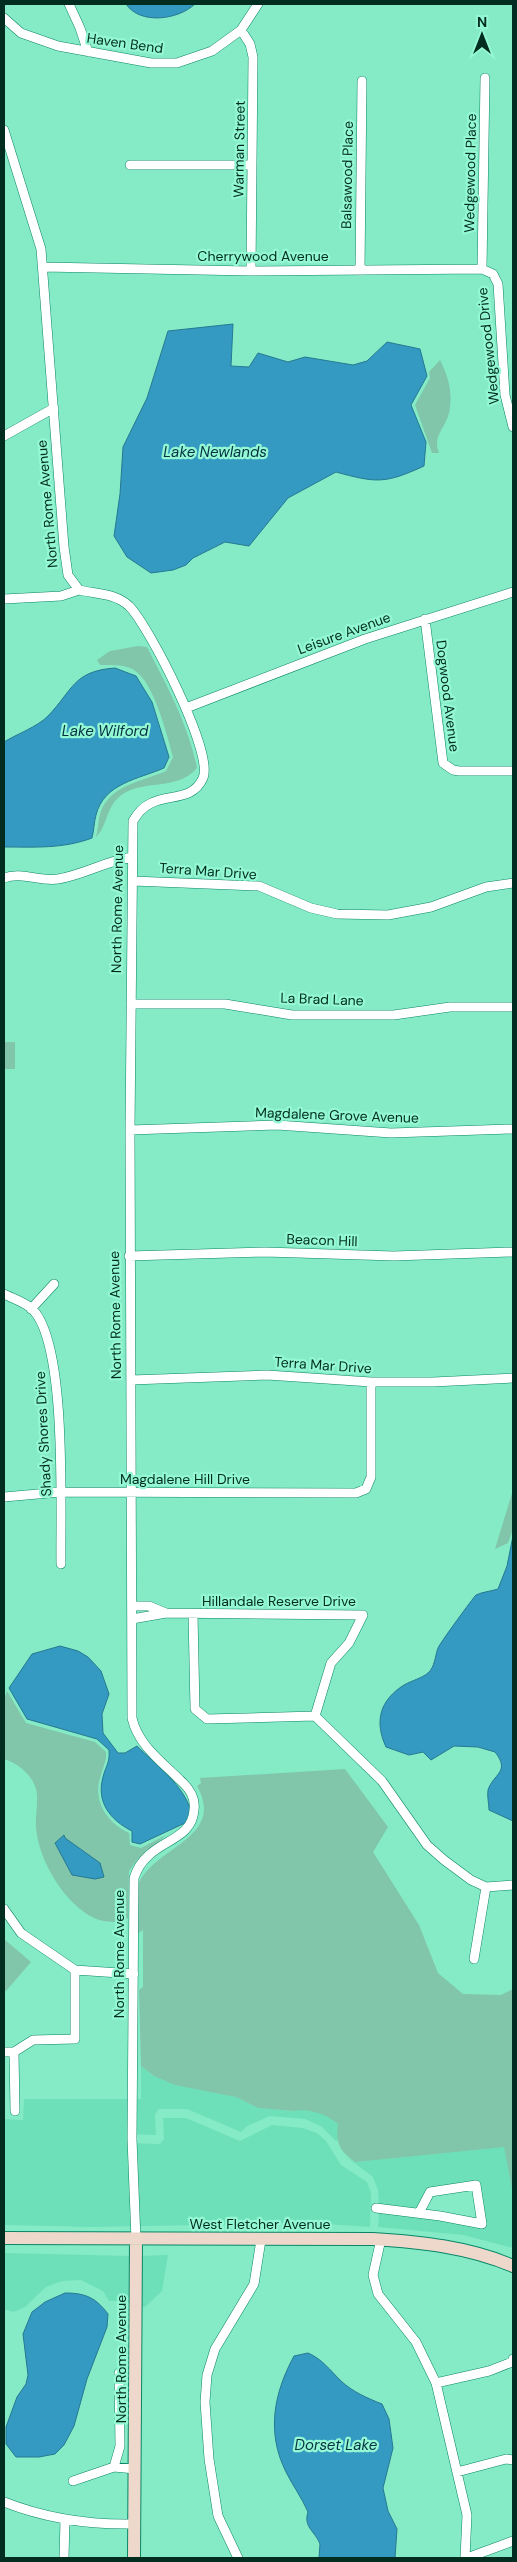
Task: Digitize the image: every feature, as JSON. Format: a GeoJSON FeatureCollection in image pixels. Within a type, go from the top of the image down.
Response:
{"type":"FeatureCollection","features":[{"type":"Feature","properties":{"kind":"main road","name":"West Fletcher Avenue"},"geometry":{"type":"LineString","coordinates":[[4,2238],[136,2240],[381,2239],[425,2243],[472,2252],[513,2266]]}},
{"type":"Feature","properties":{"kind":"main road","name":"North Rome Avenue"},"geometry":{"type":"LineString","coordinates":[[134,2558],[136,2240]]}},
{"type":"Feature","properties":{"kind":"street"},"geometry":{"type":"LineString","coordinates":[[69,4],[88,52]]}},
{"type":"Feature","properties":{"kind":"street","name":"Haven Bend"},"geometry":{"type":"LineString","coordinates":[[4,18],[21,33],[58,46],[150,63],[176,63],[212,51],[241,30],[258,4]]}},
{"type":"Feature","properties":{"kind":"street","name":"Warman Street"},"geometry":{"type":"LineString","coordinates":[[241,30],[250,44],[253,57],[251,271]]}},
{"type":"Feature","properties":{"kind":"street","name":"Wedgewood Place"},"geometry":{"type":"LineString","coordinates":[[482,269],[485,78]]}},
{"type":"Feature","properties":{"kind":"street","name":"Balsawood Place"},"geometry":{"type":"LineString","coordinates":[[360,270],[362,80]]}},
{"type":"Feature","properties":{"kind":"street","name":"North Rome Avenue"},"geometry":{"type":"LineString","coordinates":[[4,130],[38,236],[43,267],[64,547],[68,575],[79,590],[111,595],[128,606],[141,622],[175,683],[186,708],[205,763],[204,777],[196,789],[186,795],[152,802],[139,811],[133,822],[130,1130],[132,1718],[135,1731],[142,1742],[191,1791],[195,1807],[193,1822],[182,1834],[149,1854],[139,1866],[134,1878],[132,2139],[136,2240]]}},
{"type":"Feature","properties":{"kind":"street"},"geometry":{"type":"LineString","coordinates":[[130,165],[252,165]]}},
{"type":"Feature","properties":{"kind":"street","name":"Cherrywood Avenue"},"geometry":{"type":"LineString","coordinates":[[43,267],[251,271],[482,269]]}},
{"type":"Feature","properties":{"kind":"street","name":"Wedgewood Drive"},"geometry":{"type":"LineString","coordinates":[[482,269],[493,274],[498,284],[513,428]]}},
{"type":"Feature","properties":{"kind":"street"},"geometry":{"type":"LineString","coordinates":[[4,436],[54,408]]}},
{"type":"Feature","properties":{"kind":"street"},"geometry":{"type":"LineString","coordinates":[[4,599],[61,596],[79,590]]}},
{"type":"Feature","properties":{"kind":"street","name":"Leisure Avenue"},"geometry":{"type":"LineString","coordinates":[[186,708],[365,639],[513,592]]}},
{"type":"Feature","properties":{"kind":"street","name":"Dogwood Avenue"},"geometry":{"type":"LineString","coordinates":[[425,619],[443,763],[459,772],[513,771]]}},
{"type":"Feature","properties":{"kind":"street"},"geometry":{"type":"LineString","coordinates":[[4,878],[10,876],[30,876],[56,880],[116,860],[132,857]]}},
{"type":"Feature","properties":{"kind":"street","name":"Terra Mar Drive"},"geometry":{"type":"LineString","coordinates":[[133,881],[259,886],[311,908],[337,914],[388,915],[431,907],[486,887],[513,883]]}},
{"type":"Feature","properties":{"kind":"street","name":"La Brad Lane"},"geometry":{"type":"LineString","coordinates":[[131,1004],[224,1004],[292,1015],[394,1014],[450,1007],[513,1007]]}},
{"type":"Feature","properties":{"kind":"street","name":"Magdalene Grove Avenue"},"geometry":{"type":"LineString","coordinates":[[130,1130],[277,1125],[391,1133],[513,1129]]}},
{"type":"Feature","properties":{"kind":"street","name":"Beacon Hill"},"geometry":{"type":"LineString","coordinates":[[130,1256],[265,1252],[394,1256],[513,1252]]}},
{"type":"Feature","properties":{"kind":"street"},"geometry":{"type":"LineString","coordinates":[[4,1294],[32,1309],[54,1284]]}},
{"type":"Feature","properties":{"kind":"street","name":"Shady Shores Drive"},"geometry":{"type":"LineString","coordinates":[[32,1309],[50,1343],[58,1393],[61,1564]]}},
{"type":"Feature","properties":{"kind":"street","name":"Terra Mar Drive"},"geometry":{"type":"LineString","coordinates":[[131,1380],[267,1375],[371,1382],[513,1378]]}},
{"type":"Feature","properties":{"kind":"street","name":"Magdalene Hill Drive"},"geometry":{"type":"LineString","coordinates":[[4,1497],[60,1492],[356,1493],[366,1489],[371,1477],[371,1382]]}},
{"type":"Feature","properties":{"kind":"street","name":"Hillandale Reserve Drive"},"geometry":{"type":"LineString","coordinates":[[132,1606],[149,1606],[166,1614]]}},
{"type":"Feature","properties":{"kind":"street","name":"Hillandale Reserve Drive"},"geometry":{"type":"LineString","coordinates":[[132,1619],[166,1614],[193,1614],[363,1615],[349,1642],[331,1663],[315,1716],[208,1719],[195,1709],[193,1614]]}},
{"type":"Feature","properties":{"kind":"street"},"geometry":{"type":"LineString","coordinates":[[315,1716],[382,1781],[427,1845],[471,1880],[486,1887],[513,1885]]}},
{"type":"Feature","properties":{"kind":"street"},"geometry":{"type":"LineString","coordinates":[[474,1960],[486,1887]]}},
{"type":"Feature","properties":{"kind":"street"},"geometry":{"type":"LineString","coordinates":[[4,1910],[21,1933],[74,1970],[134,1974]]}},
{"type":"Feature","properties":{"kind":"street"},"geometry":{"type":"LineString","coordinates":[[4,2052],[14,2052],[33,2040],[75,2039],[74,1970]]}},
{"type":"Feature","properties":{"kind":"street"},"geometry":{"type":"LineString","coordinates":[[14,2052],[15,2111]]}},
{"type":"Feature","properties":{"kind":"street"},"geometry":{"type":"LineString","coordinates":[[376,2208],[419,2212],[482,2224],[476,2185],[430,2192],[419,2212]]}},
{"type":"Feature","properties":{"kind":"street"},"geometry":{"type":"LineString","coordinates":[[381,2239],[373,2275],[378,2294],[416,2342],[436,2382],[466,2515],[466,2558],[513,2541]]}},
{"type":"Feature","properties":{"kind":"street"},"geometry":{"type":"LineString","coordinates":[[238,2558],[218,2516],[209,2459],[204,2402],[207,2375],[215,2349],[254,2284],[261,2240]]}},
{"type":"Feature","properties":{"kind":"street"},"geometry":{"type":"LineString","coordinates":[[436,2382],[489,2371],[513,2359]]}},
{"type":"Feature","properties":{"kind":"street"},"geometry":{"type":"LineString","coordinates":[[114,2467],[120,2446],[119,2373]]}},
{"type":"Feature","properties":{"kind":"street"},"geometry":{"type":"LineString","coordinates":[[457,2472],[506,2459],[513,2460]]}},
{"type":"Feature","properties":{"kind":"street"},"geometry":{"type":"LineString","coordinates":[[73,2481],[114,2467],[135,2469]]}},
{"type":"Feature","properties":{"kind":"street"},"geometry":{"type":"LineString","coordinates":[[4,2502],[27,2511],[65,2520],[134,2524]]}},
{"type":"Feature","properties":{"kind":"street"},"geometry":{"type":"LineString","coordinates":[[64,2558],[65,2520]]}},
{"type":"Feature","properties":{"kind":"shaded area"},"geometry":{"type":"Polygon","coordinates":[[[440,360],[446,373],[451,399],[447,419],[438,437],[437,447],[439,453],[432,453],[415,405],[430,378],[429,372],[440,360]]]}},
{"type":"Feature","properties":{"kind":"shaded area"},"geometry":{"type":"Polygon","coordinates":[[[138,646],[147,647],[169,691],[188,736],[197,768],[179,780],[138,788],[128,791],[119,797],[111,806],[100,833],[96,837],[100,814],[104,804],[118,791],[127,786],[166,771],[173,757],[154,697],[141,676],[130,668],[117,665],[100,665],[97,660],[110,651],[138,646]]]}},
{"type":"Feature","properties":{"kind":"shaded area"},"geometry":{"type":"Polygon","coordinates":[[[4,1042],[15,1042],[15,1069],[4,1069],[4,1042]]]}},
{"type":"Feature","properties":{"kind":"shaded area"},"geometry":{"type":"Polygon","coordinates":[[[513,1490],[513,1529],[508,1543],[495,1549],[513,1490]]]}},
{"type":"Feature","properties":{"kind":"shaded area"},"geometry":{"type":"Polygon","coordinates":[[[7,1691],[26,1723],[95,1742],[106,1752],[99,1784],[98,1793],[100,1801],[103,1809],[114,1823],[129,1833],[130,1845],[141,1848],[166,1835],[137,1860],[129,1871],[128,1918],[121,1922],[100,1920],[83,1911],[63,1892],[48,1867],[38,1841],[36,1828],[37,1798],[34,1784],[24,1770],[4,1759],[4,1699],[7,1691]]]}},
{"type":"Feature","properties":{"kind":"shaded area"},"geometry":{"type":"Polygon","coordinates":[[[345,1769],[388,1827],[373,1852],[419,1925],[438,1973],[463,1994],[501,1995],[513,1989],[513,2193],[504,2147],[355,2162],[340,2146],[337,2136],[338,2124],[323,2115],[305,2110],[258,2108],[236,2097],[175,2085],[154,2076],[141,2066],[139,1990],[143,1987],[143,1930],[137,1934],[136,1892],[142,1877],[154,1864],[194,1832],[202,1820],[204,1805],[197,1786],[201,1783],[200,1778],[345,1769]]]}},
{"type":"Feature","properties":{"kind":"shaded area"},"geometry":{"type":"Polygon","coordinates":[[[4,1939],[31,1962],[6,1991],[4,1990],[4,1939]]]}},
{"type":"Feature","properties":{"kind":"shaded area"},"geometry":{"type":"Polygon","coordinates":[[[355,2058],[337,2142],[321,2126],[305,2119],[270,2116],[247,2126],[241,2132],[187,2109],[159,2109],[155,2114],[156,2135],[128,2134],[128,2143],[160,2144],[164,2139],[163,2118],[186,2118],[240,2141],[272,2125],[303,2128],[317,2133],[326,2141],[341,2165],[367,2182],[371,2193],[370,2227],[312,2223],[91,2227],[4,2225],[4,2119],[23,2120],[24,2099],[141,2099],[141,2066],[154,2076],[236,2097],[258,2108],[294,2111],[298,2110],[302,2097],[355,2058]]]}},
{"type":"Feature","properties":{"kind":"shaded area"},"geometry":{"type":"Polygon","coordinates":[[[495,2140],[513,2154],[513,2248],[463,2235],[378,2227],[379,2213],[440,2220],[481,2228],[480,2184],[476,2180],[430,2188],[417,2208],[379,2204],[378,2190],[373,2177],[344,2155],[355,2162],[446,2150],[495,2140]]]}},
{"type":"Feature","properties":{"kind":"shaded area"},"geometry":{"type":"Polygon","coordinates":[[[4,2253],[132,2256],[130,2303],[127,2301],[109,2301],[103,2291],[81,2280],[62,2281],[46,2287],[25,2307],[13,2312],[4,2309],[4,2253]]]}},
{"type":"Feature","properties":{"kind":"shaded area"},"geometry":{"type":"Polygon","coordinates":[[[168,2255],[162,2291],[145,2307],[140,2307],[140,2256],[168,2255]]]}},
{"type":"Feature","properties":{"kind":"water"},"geometry":{"type":"Polygon","coordinates":[[[126,4],[195,4],[179,14],[159,18],[140,15],[132,11],[126,4]]]}},
{"type":"Feature","properties":{"kind":"water","name":"Lake Newlands"},"geometry":{"type":"Polygon","coordinates":[[[233,324],[231,366],[249,367],[258,353],[288,362],[305,357],[353,365],[367,361],[387,342],[420,349],[427,376],[411,405],[426,442],[424,466],[390,479],[380,480],[371,480],[336,472],[288,498],[249,546],[225,542],[193,558],[186,565],[173,570],[151,573],[127,557],[114,536],[120,494],[123,447],[147,398],[168,331],[233,324]]]}},
{"type":"Feature","properties":{"kind":"water","name":"Lake Wilford"},"geometry":{"type":"Polygon","coordinates":[[[115,668],[136,676],[152,702],[169,757],[164,768],[134,779],[114,789],[106,796],[100,804],[96,815],[92,838],[59,846],[4,847],[4,742],[33,727],[48,716],[75,683],[82,678],[90,673],[115,668]]]}},
{"type":"Feature","properties":{"kind":"water"},"geometry":{"type":"Polygon","coordinates":[[[513,1536],[513,1821],[489,1810],[488,1790],[501,1769],[501,1764],[495,1752],[478,1747],[454,1746],[431,1760],[423,1752],[409,1755],[386,1747],[380,1728],[380,1720],[381,1712],[389,1697],[404,1685],[426,1675],[430,1671],[440,1644],[476,1595],[498,1589],[507,1566],[513,1536]]]}},
{"type":"Feature","properties":{"kind":"water"},"geometry":{"type":"Polygon","coordinates":[[[60,1646],[78,1651],[88,1657],[101,1671],[109,1694],[102,1714],[103,1733],[118,1753],[125,1753],[137,1746],[176,1784],[188,1802],[191,1812],[185,1823],[140,1844],[132,1842],[132,1831],[111,1816],[101,1794],[109,1750],[97,1739],[27,1719],[9,1688],[32,1654],[60,1646]]]}},
{"type":"Feature","properties":{"kind":"water"},"geometry":{"type":"Polygon","coordinates":[[[64,1835],[65,1838],[100,1863],[104,1877],[95,1879],[72,1875],[55,1843],[64,1835]]]}},
{"type":"Feature","properties":{"kind":"water"},"geometry":{"type":"Polygon","coordinates":[[[65,2293],[85,2295],[95,2300],[108,2314],[107,2327],[87,2379],[74,2426],[64,2445],[55,2454],[39,2457],[16,2457],[6,2444],[6,2427],[17,2397],[26,2384],[28,2375],[23,2334],[32,2312],[45,2302],[65,2293]]]}},
{"type":"Feature","properties":{"kind":"water","name":"Dorset Lake"},"geometry":{"type":"Polygon","coordinates":[[[308,2353],[322,2362],[350,2388],[382,2404],[389,2419],[393,2448],[383,2488],[388,2511],[397,2529],[395,2558],[319,2558],[320,2544],[308,2525],[308,2512],[280,2457],[274,2427],[277,2398],[287,2370],[294,2356],[308,2353]]]}}]}
